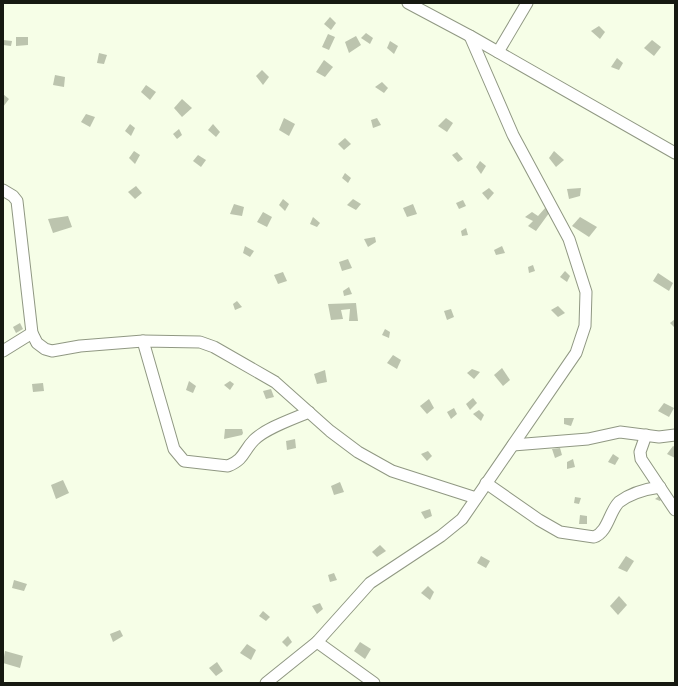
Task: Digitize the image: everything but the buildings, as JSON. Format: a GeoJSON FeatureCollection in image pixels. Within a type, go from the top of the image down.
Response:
{"type":"FeatureCollection","features":[{"type":"Feature","properties":{"kind":"street"},"geometry":{"type":"LineString","coordinates":[[408,3],[470,36],[675,153]]}},
{"type":"Feature","properties":{"kind":"street"},"geometry":{"type":"LineString","coordinates":[[498,52],[527,3]]}},
{"type":"Feature","properties":{"kind":"street"},"geometry":{"type":"LineString","coordinates":[[266,683],[317,642],[370,583],[441,536],[462,519],[576,353],[585,326],[586,292],[569,239],[514,135],[470,36]]}},
{"type":"Feature","properties":{"kind":"street"},"geometry":{"type":"LineString","coordinates":[[3,190],[13,196],[18,208],[32,333],[37,343],[45,349],[52,351],[80,346],[143,341],[200,342],[214,347],[275,382],[358,452],[392,471],[476,498]]}},
{"type":"Feature","properties":{"kind":"street"},"geometry":{"type":"LineString","coordinates":[[3,351],[32,333]]}},
{"type":"Feature","properties":{"kind":"street"},"geometry":{"type":"LineString","coordinates":[[143,341],[174,449],[184,461],[228,466],[241,459],[254,440],[309,412]]}},
{"type":"Feature","properties":{"kind":"street"},"geometry":{"type":"LineString","coordinates":[[513,445],[588,439],[620,432],[659,437],[675,436]]}},
{"type":"Feature","properties":{"kind":"street"},"geometry":{"type":"LineString","coordinates":[[646,435],[640,456],[675,510]]}},
{"type":"Feature","properties":{"kind":"street"},"geometry":{"type":"LineString","coordinates":[[486,483],[539,520],[560,532],[594,537],[602,532],[618,503],[638,492],[660,487]]}},
{"type":"Feature","properties":{"kind":"street"},"geometry":{"type":"LineString","coordinates":[[317,642],[374,683]]}}]}
